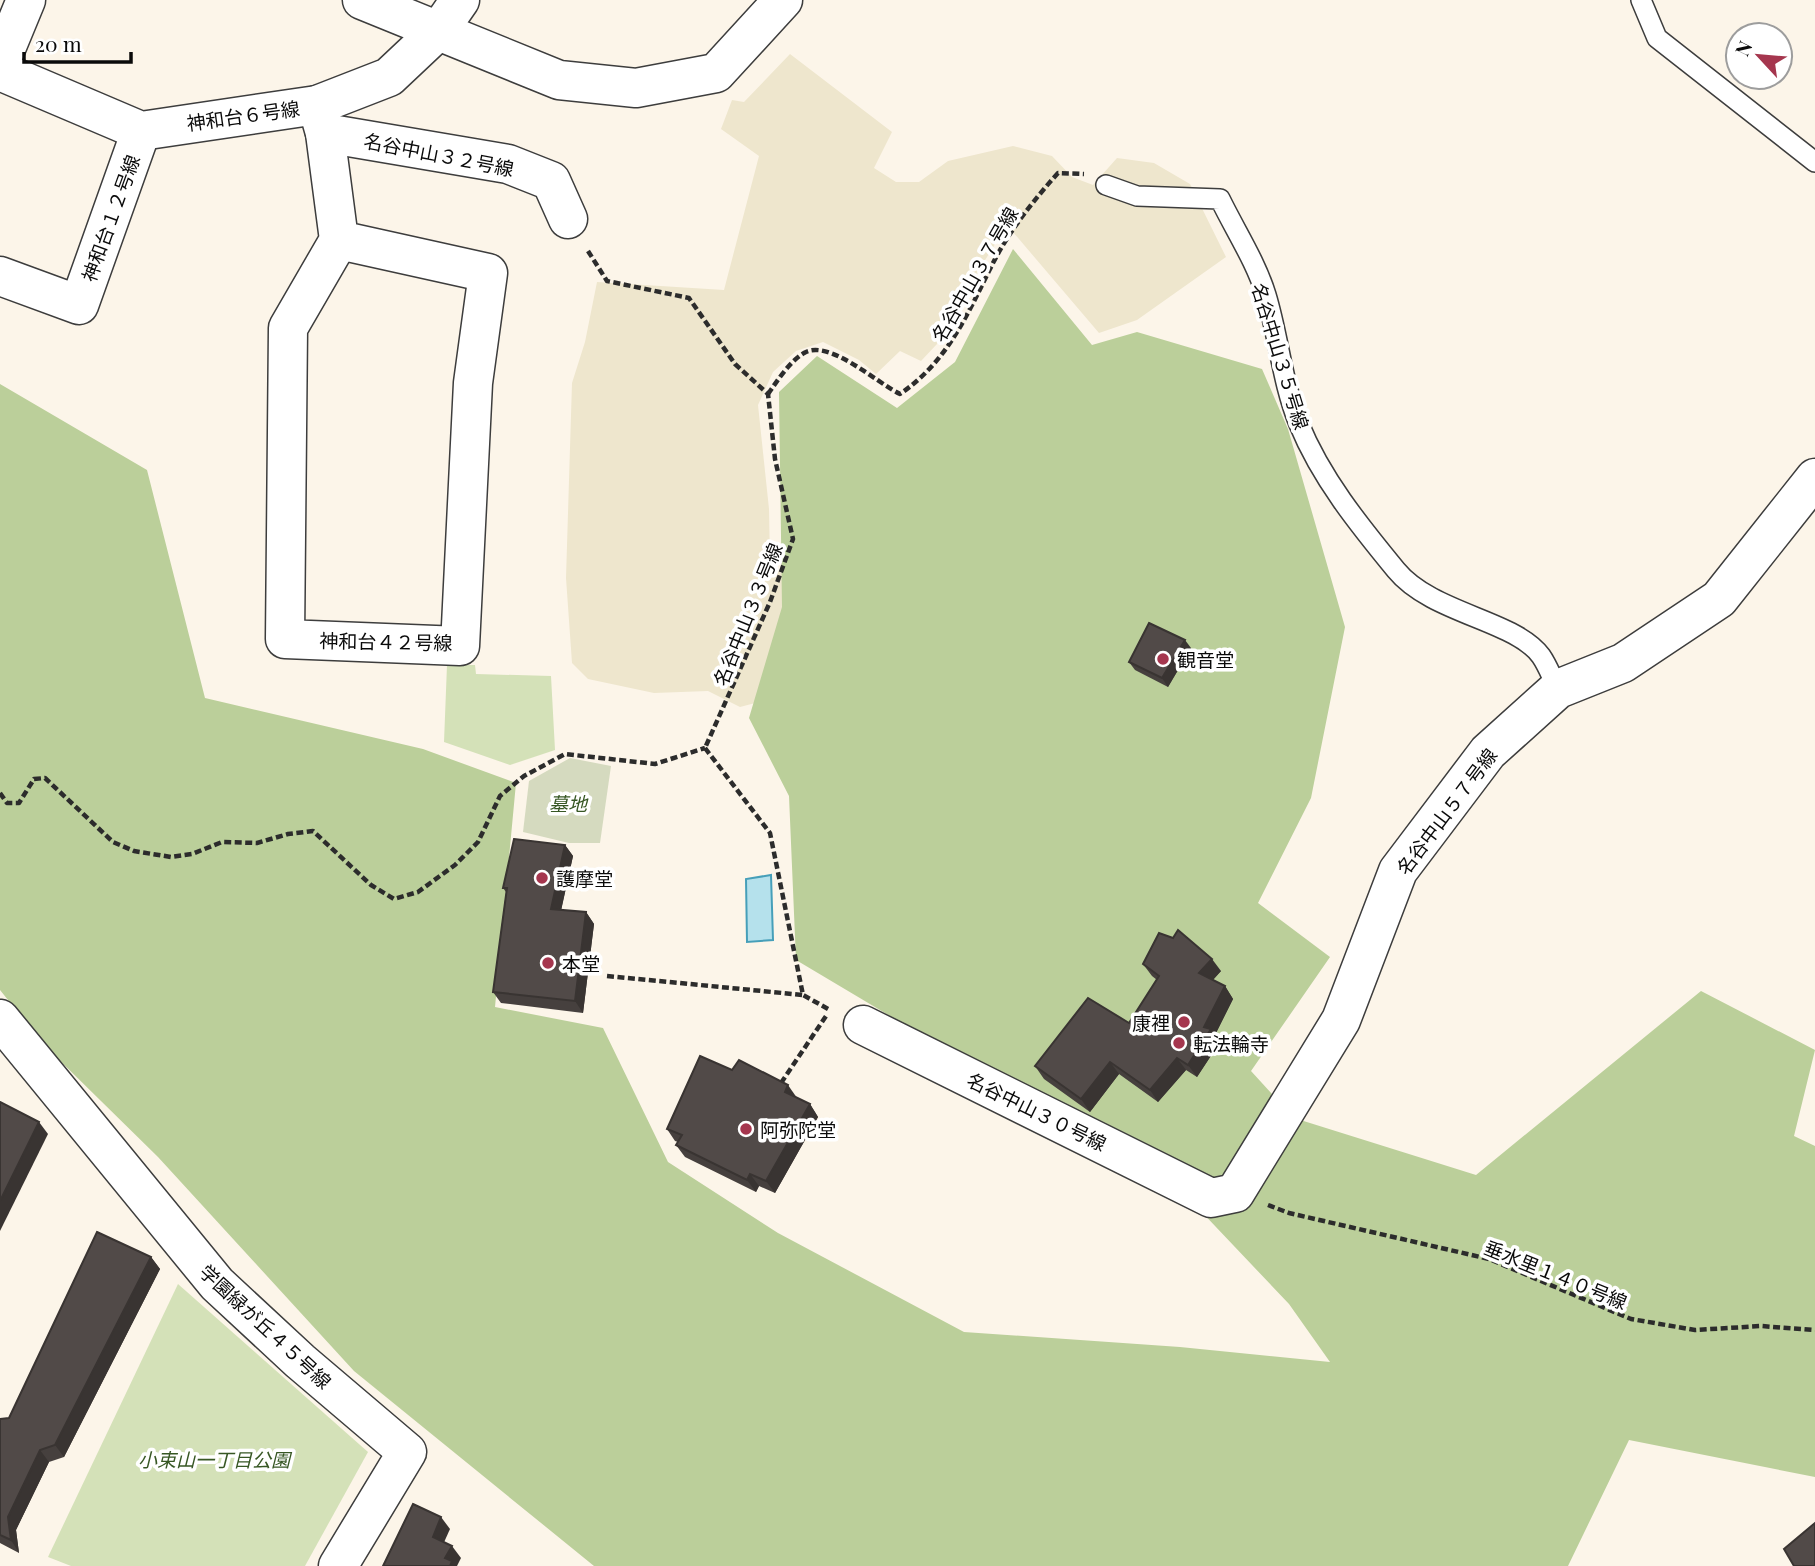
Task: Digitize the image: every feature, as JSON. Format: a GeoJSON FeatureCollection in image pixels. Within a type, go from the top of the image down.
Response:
{"type":"FeatureCollection","features":[{"type":"Feature","properties":{"kind":"street"},"geometry":{"type":"LineString","coordinates":[[0,63],[26,0]]}},
{"type":"Feature","properties":{"kind":"street"},"geometry":{"type":"LineString","coordinates":[[362,0],[450,15],[559,80],[636,88],[716,73],[783,0]]}},
{"type":"Feature","properties":{"kind":"street","name":"神和台６号線"},"geometry":{"type":"LineString","coordinates":[[141,131],[321,119],[389,77],[450,15]]}},
{"type":"Feature","properties":{"kind":"street"},"geometry":{"type":"LineString","coordinates":[[0,71],[141,131]]}},
{"type":"Feature","properties":{"kind":"street"},"geometry":{"type":"LineString","coordinates":[[321,119],[339,240]]}},
{"type":"Feature","properties":{"kind":"street","name":"名谷中山３２号線"},"geometry":{"type":"LineString","coordinates":[[321,119],[508,164],[551,181],[568,219]]}},
{"type":"Feature","properties":{"kind":"street","name":"神和台１２号線"},"geometry":{"type":"LineString","coordinates":[[0,276],[79,306],[141,131]]}},
{"type":"Feature","properties":{"kind":"street","name":"神和台４２号線"},"geometry":{"type":"LineString","coordinates":[[339,240],[488,273],[473,383],[460,646],[285,639],[288,328],[339,240]]}},
{"type":"Feature","properties":{"kind":"street","name":"名谷中山５７号線"},"geometry":{"type":"LineString","coordinates":[[1211,1198],[1235,1193],[1341,1020],[1398,871],[1488,752],[1558,689],[1623,663],[1719,598],[1815,478]]}},
{"type":"Feature","properties":{"kind":"street","name":"名谷中山３０号線"},"geometry":{"type":"LineString","coordinates":[[846,1017],[1211,1198]]}},
{"type":"Feature","properties":{"kind":"street","name":"学園緑が丘４５号線"},"geometry":{"type":"LineString","coordinates":[[0,1019],[217,1284],[300,1361],[407,1452],[338,1566]]}},
{"type":"Feature","properties":{"kind":"lane"},"geometry":{"type":"LineString","coordinates":[[1641,0],[1657,38],[1815,162]]}},
{"type":"Feature","properties":{"kind":"lane","name":"名谷中山３５号線"},"geometry":{"type":"LineString","coordinates":[[1106,185],[1137,196],[1220,199],[1266,294],[1281,366],[1299,424],[1325,473],[1360,526],[1399,574],[1421,594],[1521,639],[1540,654],[1558,689]]}},
{"type":"Feature","properties":{"kind":"path","name":"名谷中山３７号線"},"geometry":{"type":"LineString","coordinates":[[768,394],[806,352],[822,350],[841,357],[881,385],[900,394],[919,381],[954,342],[1016,226],[1058,173],[1080,172],[1106,185]]}},
{"type":"Feature","properties":{"kind":"path"},"geometry":{"type":"LineString","coordinates":[[568,219],[607,281],[689,298],[735,364],[768,394]]}},
{"type":"Feature","properties":{"kind":"path","name":"名谷中山３３号線"},"geometry":{"type":"LineString","coordinates":[[705,748],[770,602],[793,539],[775,459],[768,394]]}},
{"type":"Feature","properties":{"kind":"path"},"geometry":{"type":"LineString","coordinates":[[0,793],[7,803],[19,803],[34,779],[45,778],[113,842],[134,851],[171,857],[222,842],[257,843],[288,834],[313,831],[371,885],[394,899],[418,892],[455,865],[478,842],[500,796],[524,776],[565,754],[655,764],[705,748],[770,833],[803,995]]}},
{"type":"Feature","properties":{"kind":"path"},"geometry":{"type":"LineString","coordinates":[[607,976],[803,995],[846,1017],[782,1083]]}},
{"type":"Feature","properties":{"kind":"path","name":"垂水里１４０号線"},"geometry":{"type":"LineString","coordinates":[[1289,1213],[1489,1259],[1631,1319],[1695,1330],[1761,1326],[1815,1330]]}},
{"type":"Feature","properties":{"kind":"shaded area"},"geometry":{"type":"Polygon","coordinates":[[[790,54],[892,132],[874,168],[896,182],[919,182],[948,161],[1013,146],[1052,156],[1072,177],[1093,185],[1117,158],[1154,163],[1190,184],[1226,257],[1137,320],[1099,333],[1007,225],[982,265],[953,327],[921,361],[900,351],[876,374],[859,360],[823,342],[796,351],[773,372],[758,405],[769,509],[770,562],[794,586],[759,702],[740,707],[708,691],[654,693],[588,679],[572,663],[566,578],[572,383],[585,342],[597,282],[724,290],[759,156],[721,129],[732,100],[744,102],[790,54]]]}},
{"type":"Feature","properties":{"kind":"green space"},"geometry":{"type":"Polygon","coordinates":[[[1013,249],[1092,345],[1137,332],[1262,369],[1288,429],[1345,627],[1311,798],[1258,903],[1330,957],[1251,1071],[1294,1118],[1476,1175],[1701,991],[1815,1050],[1794,1136],[1815,1146],[1815,1477],[1629,1440],[1568,1566],[594,1566],[354,1371],[158,1157],[45,1046],[0,990],[0,384],[147,470],[205,698],[423,749],[516,783],[495,1007],[603,1028],[668,1162],[778,1233],[964,1332],[1180,1347],[1330,1362],[1289,1304],[1179,1188],[796,960],[789,796],[749,718],[782,607],[779,392],[817,356],[897,408],[955,362],[1013,249]]]}},
{"type":"Feature","properties":{"kind":"green space"},"geometry":{"type":"Polygon","coordinates":[[[447,665],[475,665],[476,674],[551,676],[555,750],[510,765],[444,742],[447,665]]]}},
{"type":"Feature","properties":{"kind":"green space","name":"墓地"},"geometry":{"type":"Polygon","coordinates":[[[570,758],[611,766],[600,843],[569,843],[523,832],[529,781],[570,758]]]}},
{"type":"Feature","properties":{"kind":"green space","name":"小束山一丁目公園"},"geometry":{"type":"Polygon","coordinates":[[[178,1284],[368,1452],[305,1566],[71,1566],[48,1557],[178,1284]]]}},
{"type":"Feature","properties":{"kind":"water"},"geometry":{"type":"Polygon","coordinates":[[[771,875],[773,940],[747,942],[746,879],[771,875]]]}},
{"type":"Feature","properties":{"kind":"building","name":"観音堂"},"geometry":{"type":"Polygon","coordinates":[[[1149,623],[1185,640],[1162,678],[1129,662],[1149,623]]]}},
{"type":"Feature","properties":{"kind":"building"},"geometry":{"type":"Polygon","coordinates":[[[514,839],[565,845],[551,909],[586,912],[575,1001],[493,992],[507,888],[503,888],[514,839]]]}},
{"type":"Feature","properties":{"kind":"building","name":"康裡"},"geometry":{"type":"Polygon","coordinates":[[[1178,930],[1212,959],[1199,973],[1225,986],[1204,1027],[1211,1029],[1188,1065],[1177,1058],[1150,1090],[1110,1062],[1081,1099],[1035,1066],[1088,998],[1129,1023],[1159,976],[1143,964],[1159,933],[1173,938],[1178,930]]]}},
{"type":"Feature","properties":{"kind":"building","name":"阿弥陀堂"},"geometry":{"type":"Polygon","coordinates":[[[700,1056],[732,1070],[739,1060],[788,1085],[785,1092],[810,1104],[766,1181],[750,1174],[747,1180],[676,1145],[682,1135],[667,1129],[700,1056]]]}},
{"type":"Feature","properties":{"kind":"building"},"geometry":{"type":"Polygon","coordinates":[[[0,1102],[39,1122],[0,1201],[0,1102]]]}},
{"type":"Feature","properties":{"kind":"building"},"geometry":{"type":"Polygon","coordinates":[[[97,1232],[151,1257],[55,1445],[40,1450],[8,1517],[11,1540],[0,1535],[0,1419],[9,1418],[97,1232]]]}},
{"type":"Feature","properties":{"kind":"building"},"geometry":{"type":"Polygon","coordinates":[[[413,1504],[441,1517],[433,1537],[452,1546],[445,1558],[452,1561],[450,1566],[383,1566],[413,1504]]]}},
{"type":"Feature","properties":{"kind":"building"},"geometry":{"type":"Polygon","coordinates":[[[1815,1523],[1815,1566],[1794,1566],[1784,1549],[1815,1523]]]}},
{"type":"Feature","properties":{"kind":"place","name":"観音堂"},"geometry":{"type":"Point","coordinates":[1163,659]}},
{"type":"Feature","properties":{"kind":"place","name":"護摩堂"},"geometry":{"type":"Point","coordinates":[542,878]}},
{"type":"Feature","properties":{"kind":"place","name":"本堂"},"geometry":{"type":"Point","coordinates":[548,963]}},
{"type":"Feature","properties":{"kind":"place","name":"康裡"},"geometry":{"type":"Point","coordinates":[1184,1022]}},
{"type":"Feature","properties":{"kind":"place","name":"転法輪寺"},"geometry":{"type":"Point","coordinates":[1179,1043]}},
{"type":"Feature","properties":{"kind":"place","name":"阿弥陀堂"},"geometry":{"type":"Point","coordinates":[746,1129]}}]}
